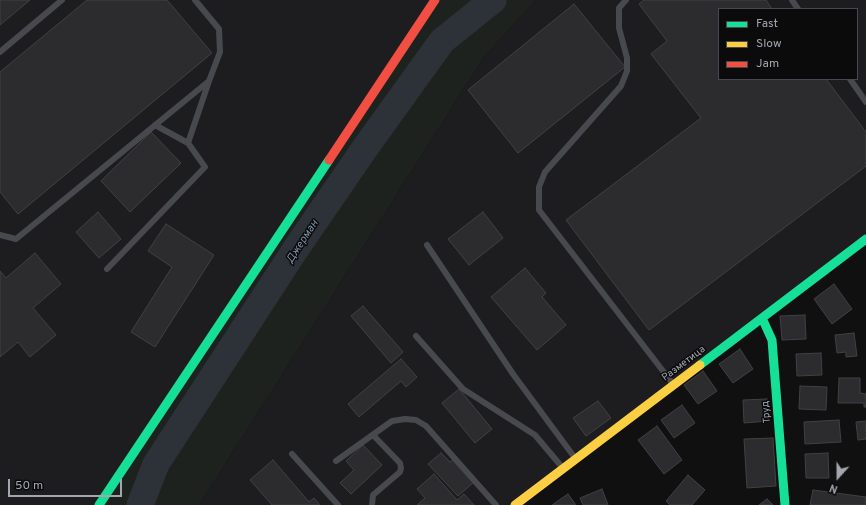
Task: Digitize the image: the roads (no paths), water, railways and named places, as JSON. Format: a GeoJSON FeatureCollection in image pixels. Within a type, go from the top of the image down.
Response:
{"type":"FeatureCollection","features":[{"type":"Feature","properties":{"kind":"street"},"geometry":{"type":"LineString","coordinates":[[99,505],[435,0]]}},
{"type":"Feature","properties":{"kind":"street","name":"Разметица"},"geometry":{"type":"LineString","coordinates":[[515,505],[866,239]]}},
{"type":"Feature","properties":{"kind":"street","name":"Труд"},"geometry":{"type":"LineString","coordinates":[[762,318],[772,340],[785,505]]}},
{"type":"Feature","properties":{"kind":"lane"},"geometry":{"type":"LineString","coordinates":[[0,52],[62,0]]}},
{"type":"Feature","properties":{"kind":"lane"},"geometry":{"type":"LineString","coordinates":[[188,142],[220,52],[218,29],[195,0]]}},
{"type":"Feature","properties":{"kind":"lane"},"geometry":{"type":"LineString","coordinates":[[626,0],[619,8],[619,28],[627,58],[627,72],[621,86],[545,172],[539,187],[539,210],[674,385]]}},
{"type":"Feature","properties":{"kind":"lane"},"geometry":{"type":"LineString","coordinates":[[851,80],[866,102]]}},
{"type":"Feature","properties":{"kind":"lane"},"geometry":{"type":"LineString","coordinates":[[0,235],[16,239],[209,81]]}},
{"type":"Feature","properties":{"kind":"lane"},"geometry":{"type":"LineString","coordinates":[[107,269],[205,167],[188,142],[155,125]]}},
{"type":"Feature","properties":{"kind":"lane"},"geometry":{"type":"LineString","coordinates":[[427,245],[513,374],[576,459]]}},
{"type":"Feature","properties":{"kind":"lane"},"geometry":{"type":"LineString","coordinates":[[416,336],[462,389],[535,435],[563,469]]}},
{"type":"Feature","properties":{"kind":"lane"},"geometry":{"type":"LineString","coordinates":[[336,461],[392,421],[405,419],[416,420],[426,426],[496,505]]}},
{"type":"Feature","properties":{"kind":"lane"},"geometry":{"type":"LineString","coordinates":[[372,505],[373,495],[400,472],[401,468],[400,463],[373,435]]}},
{"type":"Feature","properties":{"kind":"lane"},"geometry":{"type":"LineString","coordinates":[[292,454],[338,505]]}},
{"type":"Feature","properties":{"kind":"waterway","name":"Джерман"},"geometry":{"type":"LineString","coordinates":[[140,505],[156,464],[297,247],[365,148],[442,41],[493,0]]}}]}
